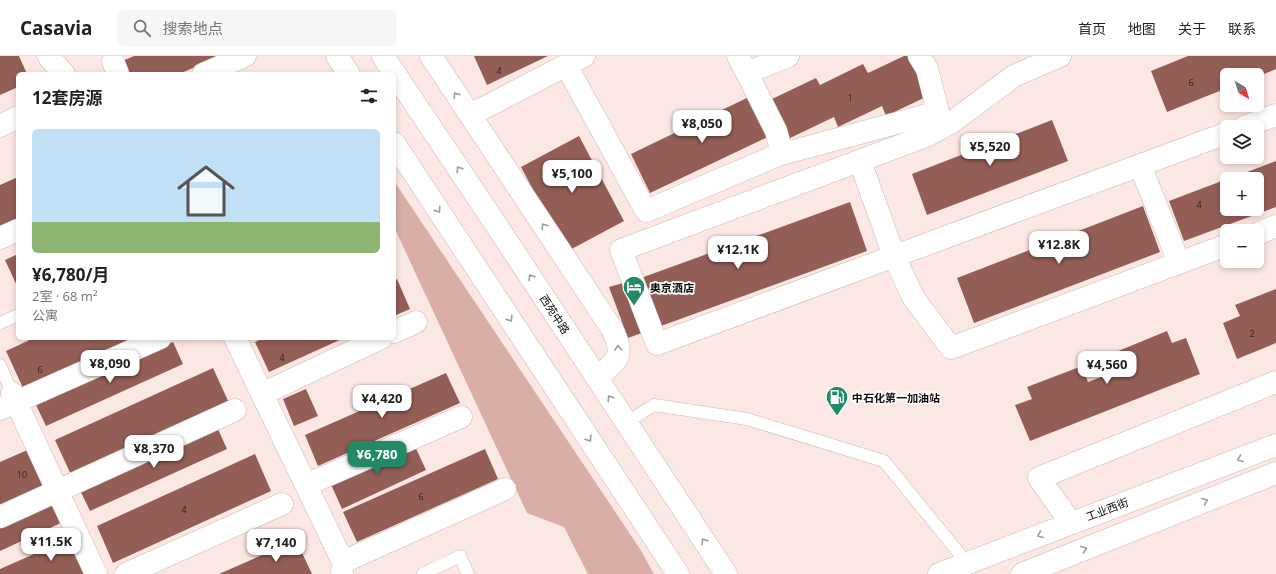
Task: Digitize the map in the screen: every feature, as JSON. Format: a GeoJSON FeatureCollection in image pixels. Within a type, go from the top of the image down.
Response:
{"type":"FeatureCollection","features":[{"type":"Feature","properties":{"kind":"street"},"geometry":{"type":"LineString","coordinates":[[48,56],[62,72]]}},
{"type":"Feature","properties":{"kind":"street"},"geometry":{"type":"LineString","coordinates":[[208,72],[244,56]]}},
{"type":"Feature","properties":{"kind":"street"},"geometry":{"type":"LineString","coordinates":[[337,56],[348,72]]}},
{"type":"Feature","properties":{"kind":"street","name":"西苑中路"},"geometry":{"type":"LineString","coordinates":[[382,56],[393,72]]}},
{"type":"Feature","properties":{"kind":"street"},"geometry":{"type":"LineString","coordinates":[[431,56],[612,329],[619,344],[618,356],[611,366],[596,377]]}},
{"type":"Feature","properties":{"kind":"street"},"geometry":{"type":"LineString","coordinates":[[782,154],[776,131],[743,64],[788,56]]}},
{"type":"Feature","properties":{"kind":"street"},"geometry":{"type":"LineString","coordinates":[[470,115],[575,60],[646,211],[782,154],[938,112],[928,69],[919,56]]}},
{"type":"Feature","properties":{"kind":"street"},"geometry":{"type":"LineString","coordinates":[[1060,56],[1014,76],[952,122],[926,136],[621,250],[657,344],[1220,136]]}},
{"type":"Feature","properties":{"kind":"street","name":"西苑中路"},"geometry":{"type":"LineString","coordinates":[[396,77],[726,574]]}},
{"type":"Feature","properties":{"kind":"street"},"geometry":{"type":"LineString","coordinates":[[1263,120],[1276,115]]}},
{"type":"Feature","properties":{"kind":"street"},"geometry":{"type":"LineString","coordinates":[[0,126],[16,119]]}},
{"type":"Feature","properties":{"kind":"street"},"geometry":{"type":"LineString","coordinates":[[396,145],[678,574]]}},
{"type":"Feature","properties":{"kind":"street"},"geometry":{"type":"LineString","coordinates":[[860,161],[894,256],[913,297],[951,348],[1220,248]]}},
{"type":"Feature","properties":{"kind":"street"},"geometry":{"type":"LineString","coordinates":[[1140,165],[1179,263]]}},
{"type":"Feature","properties":{"kind":"street"},"geometry":{"type":"LineString","coordinates":[[1264,231],[1276,226]]}},
{"type":"Feature","properties":{"kind":"street"},"geometry":{"type":"LineString","coordinates":[[0,238],[16,231]]}},
{"type":"Feature","properties":{"kind":"street"},"geometry":{"type":"LineString","coordinates":[[396,331],[416,322]]}},
{"type":"Feature","properties":{"kind":"street"},"geometry":{"type":"LineString","coordinates":[[96,574],[58,491],[10,401],[155,340]]}},
{"type":"Feature","properties":{"kind":"street"},"geometry":{"type":"LineString","coordinates":[[236,340],[306,485],[343,568],[505,489]]}},
{"type":"Feature","properties":{"kind":"street"},"geometry":{"type":"LineString","coordinates":[[262,394],[378,340]]}},
{"type":"Feature","properties":{"kind":"street"},"geometry":{"type":"LineString","coordinates":[[1071,523],[1039,478],[1276,382]]}},
{"type":"Feature","properties":{"kind":"street"},"geometry":{"type":"LineString","coordinates":[[0,517],[235,410]]}},
{"type":"Feature","properties":{"kind":"street"},"geometry":{"type":"LineString","coordinates":[[306,485],[461,416]]}},
{"type":"Feature","properties":{"kind":"street","name":"工业西街"},"geometry":{"type":"LineString","coordinates":[[939,574],[1276,444]]}},
{"type":"Feature","properties":{"kind":"street"},"geometry":{"type":"LineString","coordinates":[[1022,574],[1276,473]]}},
{"type":"Feature","properties":{"kind":"street"},"geometry":{"type":"LineString","coordinates":[[126,574],[282,504]]}},
{"type":"Feature","properties":{"kind":"lane"},"geometry":{"type":"LineString","coordinates":[[0,323],[16,316]]}},
{"type":"Feature","properties":{"kind":"lane"},"geometry":{"type":"LineString","coordinates":[[0,365],[10,401]]}},
{"type":"Feature","properties":{"kind":"lane"},"geometry":{"type":"LineString","coordinates":[[626,423],[654,405],[662,406],[747,419],[884,461],[967,563]]}},
{"type":"Feature","properties":{"kind":"lane"},"geometry":{"type":"LineString","coordinates":[[423,574],[460,556],[468,574]]}},
{"type":"Feature","properties":{"kind":"shaded area"},"geometry":{"type":"Polygon","coordinates":[[[396,184],[640,549],[654,574],[588,574],[564,527],[527,513],[396,231],[396,184]]]}},
{"type":"Feature","properties":{"kind":"building"},"geometry":{"type":"Polygon","coordinates":[[[0,56],[19,56],[26,72],[16,72],[16,88],[0,95],[0,56]]]}},
{"type":"Feature","properties":{"kind":"building"},"geometry":{"type":"Polygon","coordinates":[[[134,56],[221,56],[184,72],[124,72],[120,62],[134,56]]]}},
{"type":"Feature","properties":{"kind":"building"},"geometry":{"type":"Polygon","coordinates":[[[474,56],[548,56],[487,85],[474,56]]]}},
{"type":"Feature","properties":{"kind":"building"},"geometry":{"type":"Polygon","coordinates":[[[904,56],[912,56],[930,95],[886,116],[882,106],[838,127],[834,117],[788,139],[770,100],[816,78],[820,85],[863,64],[868,73],[904,56]]]}},
{"type":"Feature","properties":{"kind":"building"},"geometry":{"type":"Polygon","coordinates":[[[1188,56],[1276,56],[1276,69],[1264,74],[1264,68],[1220,68],[1220,91],[1167,112],[1151,71],[1188,56]]]}},
{"type":"Feature","properties":{"kind":"building"},"geometry":{"type":"Polygon","coordinates":[[[753,95],[772,135],[650,193],[631,154],[753,95]]]}},
{"type":"Feature","properties":{"kind":"building"},"geometry":{"type":"Polygon","coordinates":[[[1052,120],[1068,161],[927,215],[912,174],[1052,120]]]}},
{"type":"Feature","properties":{"kind":"building"},"geometry":{"type":"Polygon","coordinates":[[[579,136],[624,221],[566,252],[521,167],[579,136]]]}},
{"type":"Feature","properties":{"kind":"building"},"geometry":{"type":"Polygon","coordinates":[[[1276,161],[1276,207],[1264,211],[1264,172],[1247,172],[1276,161]]]}},
{"type":"Feature","properties":{"kind":"building"},"geometry":{"type":"Polygon","coordinates":[[[16,178],[16,223],[0,230],[0,185],[16,178]]]}},
{"type":"Feature","properties":{"kind":"building"},"geometry":{"type":"Polygon","coordinates":[[[1220,182],[1220,216],[1252,216],[1230,224],[1220,224],[1220,228],[1184,241],[1169,201],[1220,182]]]}},
{"type":"Feature","properties":{"kind":"building"},"geometry":{"type":"Polygon","coordinates":[[[850,202],[867,251],[628,338],[609,287],[641,278],[850,202]]]}},
{"type":"Feature","properties":{"kind":"building"},"geometry":{"type":"Polygon","coordinates":[[[1143,206],[1160,252],[974,323],[957,278],[1143,206]]]}},
{"type":"Feature","properties":{"kind":"building"},"geometry":{"type":"Polygon","coordinates":[[[16,255],[16,284],[5,260],[16,255]]]}},
{"type":"Feature","properties":{"kind":"building"},"geometry":{"type":"Polygon","coordinates":[[[396,279],[410,309],[396,315],[396,279]]]}},
{"type":"Feature","properties":{"kind":"building"},"geometry":{"type":"Polygon","coordinates":[[[1276,289],[1276,343],[1237,359],[1223,323],[1240,316],[1235,305],[1276,289]]]}},
{"type":"Feature","properties":{"kind":"building"},"geometry":{"type":"Polygon","coordinates":[[[1167,331],[1172,343],[1186,338],[1200,374],[1030,441],[1015,405],[1032,399],[1027,387],[1082,366],[1088,382],[1118,371],[1111,354],[1167,331]]]}},
{"type":"Feature","properties":{"kind":"building"},"geometry":{"type":"Polygon","coordinates":[[[30,340],[131,340],[23,388],[6,351],[30,340]]]}},
{"type":"Feature","properties":{"kind":"building"},"geometry":{"type":"Polygon","coordinates":[[[260,340],[340,340],[269,372],[255,342],[260,340]]]}},
{"type":"Feature","properties":{"kind":"building"},"geometry":{"type":"Polygon","coordinates":[[[173,342],[183,364],[46,426],[36,405],[173,342]]]}},
{"type":"Feature","properties":{"kind":"building"},"geometry":{"type":"Polygon","coordinates":[[[213,368],[230,405],[72,477],[55,440],[213,368]]]}},
{"type":"Feature","properties":{"kind":"building"},"geometry":{"type":"Polygon","coordinates":[[[446,373],[460,403],[318,466],[305,435],[446,373]]]}},
{"type":"Feature","properties":{"kind":"building"},"geometry":{"type":"Polygon","coordinates":[[[306,389],[318,416],[294,426],[283,399],[306,389]]]}},
{"type":"Feature","properties":{"kind":"building"},"geometry":{"type":"Polygon","coordinates":[[[217,427],[227,449],[90,511],[80,490],[217,427]]]}},
{"type":"Feature","properties":{"kind":"building"},"geometry":{"type":"Polygon","coordinates":[[[413,442],[426,470],[342,509],[329,480],[413,442]]]}},
{"type":"Feature","properties":{"kind":"building"},"geometry":{"type":"Polygon","coordinates":[[[32,448],[48,486],[0,507],[0,462],[32,448]]]}},
{"type":"Feature","properties":{"kind":"building"},"geometry":{"type":"Polygon","coordinates":[[[485,449],[498,479],[357,542],[343,512],[485,449]]]}},
{"type":"Feature","properties":{"kind":"building"},"geometry":{"type":"Polygon","coordinates":[[[255,454],[271,491],[113,563],[97,526],[255,454]]]}},
{"type":"Feature","properties":{"kind":"building"},"geometry":{"type":"Polygon","coordinates":[[[54,501],[63,522],[0,551],[0,526],[54,501]]]}},
{"type":"Feature","properties":{"kind":"building"},"geometry":{"type":"Polygon","coordinates":[[[73,537],[89,574],[0,574],[0,569],[73,537]]]}},
{"type":"Feature","properties":{"kind":"building"},"geometry":{"type":"Polygon","coordinates":[[[296,540],[312,574],[219,574],[296,540]]]}},
{"type":"Feature","properties":{"kind":"place","name":"奥京酒店"},"geometry":{"type":"Point","coordinates":[634,306]}},
{"type":"Feature","properties":{"kind":"place","name":"中石化第一加油站"},"geometry":{"type":"Point","coordinates":[837,416]}}]}
